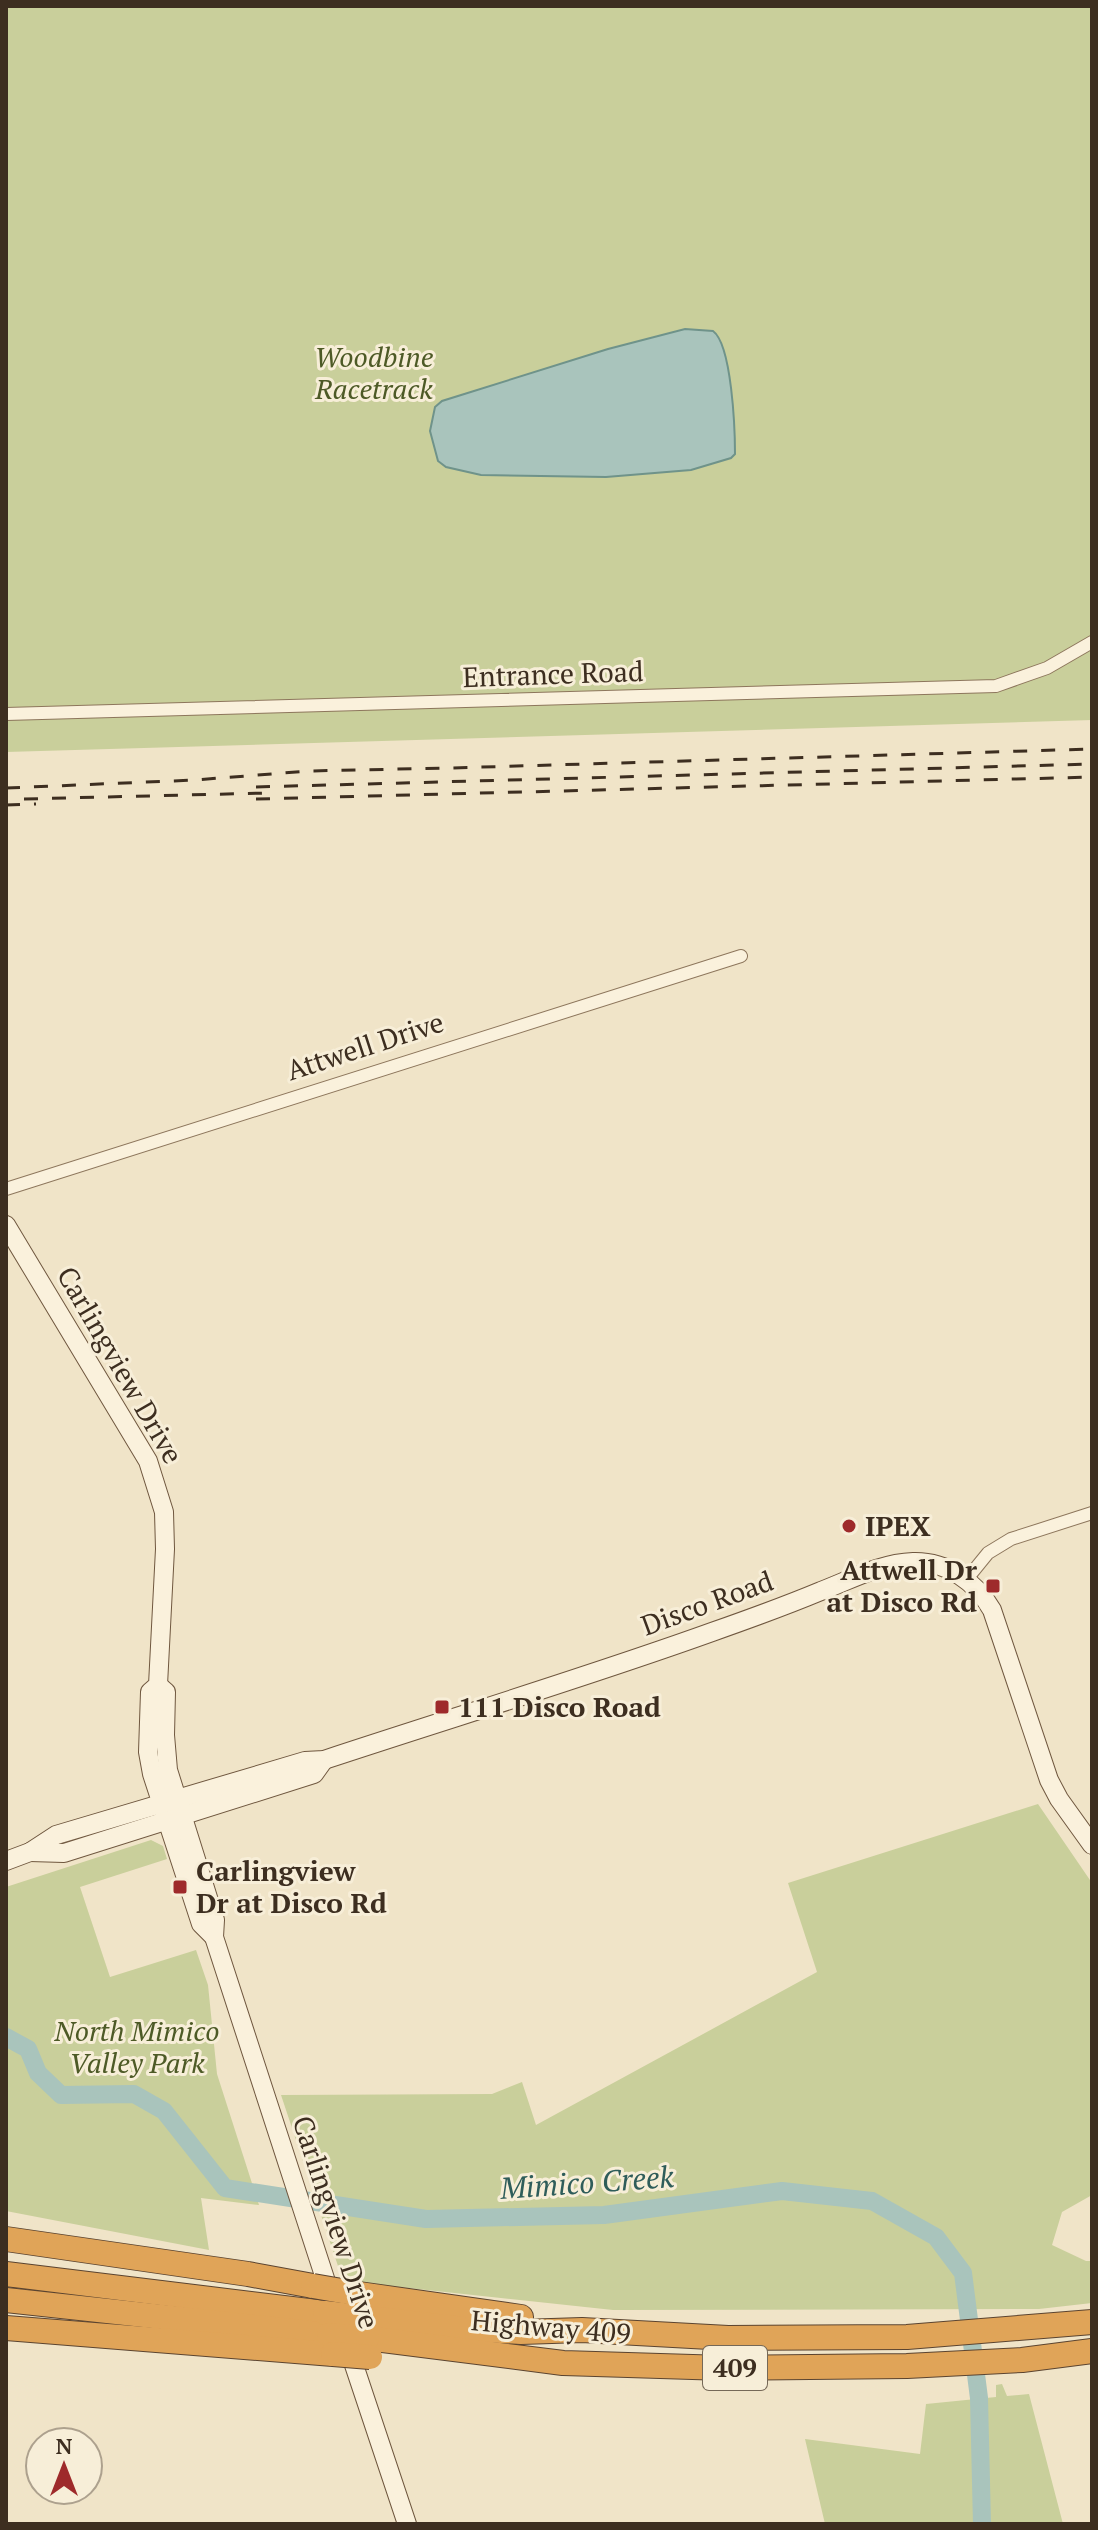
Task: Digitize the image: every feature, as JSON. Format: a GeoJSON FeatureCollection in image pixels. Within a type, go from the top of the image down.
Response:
{"type":"FeatureCollection","features":[{"type":"Feature","properties":{"kind":"highway"},"geometry":{"type":"LineString","coordinates":[[6,2239],[313,2286],[364,2326]]}},
{"type":"Feature","properties":{"kind":"highway","name":"Highway 409"},"geometry":{"type":"LineString","coordinates":[[6,2274],[329,2334]]}},
{"type":"Feature","properties":{"kind":"highway","name":"Highway 409"},"geometry":{"type":"LineString","coordinates":[[6,2300],[329,2334],[364,2326],[582,2330],[728,2338],[907,2337],[1092,2322]]}},
{"type":"Feature","properties":{"kind":"highway"},"geometry":{"type":"LineString","coordinates":[[6,2338],[165,2341],[329,2334],[364,2326]]}},
{"type":"Feature","properties":{"kind":"highway","name":"Highway 409"},"geometry":{"type":"LineString","coordinates":[[364,2326],[563,2363],[725,2368],[907,2366],[1022,2360],[1092,2351]]}},
{"type":"Feature","properties":{"kind":"highway"},"geometry":{"type":"LineString","coordinates":[[6,2328],[165,2341]]}},
{"type":"Feature","properties":{"kind":"main road","name":"Carlingview Drive"},"geometry":{"type":"LineString","coordinates":[[6,1225],[148,1461],[158,1488],[164,1512],[165,1549],[158,1685],[166,1692],[165,1753],[173,1810],[215,1920],[214,1937],[407,2524]]}},
{"type":"Feature","properties":{"kind":"main road","name":"Disco Road"},"geometry":{"type":"LineString","coordinates":[[6,1861],[30,1852],[56,1835],[173,1810],[314,1774],[324,1760],[696,1638],[884,1567],[907,1562],[930,1563],[966,1580]]}},
{"type":"Feature","properties":{"kind":"main road"},"geometry":{"type":"LineString","coordinates":[[966,1580],[992,1610],[1049,1780],[1092,1845]]}},
{"type":"Feature","properties":{"kind":"street","name":"Entrance Road"},"geometry":{"type":"LineString","coordinates":[[6,714],[996,686],[1047,668],[1092,642]]}},
{"type":"Feature","properties":{"kind":"street","name":"Attwell Drive"},"geometry":{"type":"LineString","coordinates":[[6,1189],[741,956]]}},
{"type":"Feature","properties":{"kind":"street"},"geometry":{"type":"LineString","coordinates":[[966,1580],[988,1553],[1011,1539],[1092,1513]]}},
{"type":"Feature","properties":{"kind":"green space","name":"Woodbine Racetrack"},"geometry":{"type":"Polygon","coordinates":[[[6,6],[1092,6],[1092,720],[6,752],[6,6]]]}},
{"type":"Feature","properties":{"kind":"green space"},"geometry":{"type":"Polygon","coordinates":[[[1038,1804],[1092,1883],[1092,2195],[1062,2212],[1052,2245],[1092,2261],[1092,2303],[1039,2309],[613,2310],[343,2281],[281,2095],[492,2094],[522,2082],[536,2125],[817,1972],[788,1883],[1038,1804]]]}},
{"type":"Feature","properties":{"kind":"green space","name":"North Mimico Valley Park"},"geometry":{"type":"Polygon","coordinates":[[[151,1840],[163,1846],[167,1859],[80,1887],[110,1977],[196,1950],[208,1985],[217,2074],[259,2205],[201,2198],[209,2250],[6,2211],[6,1887],[151,1840]]]}},
{"type":"Feature","properties":{"kind":"green space"},"geometry":{"type":"Polygon","coordinates":[[[1002,2384],[1007,2396],[1029,2394],[1063,2524],[825,2524],[805,2439],[920,2454],[926,2404],[996,2397],[996,2385],[1002,2384]]]}},
{"type":"Feature","properties":{"kind":"water"},"geometry":{"type":"Polygon","coordinates":[[[685,329],[713,331],[724,353],[734,427],[735,454],[731,458],[691,470],[606,477],[481,475],[446,467],[438,461],[430,431],[435,407],[442,401],[608,349],[685,329]]]}},
{"type":"Feature","properties":{"kind":"waterway","name":"Mimico Creek"},"geometry":{"type":"LineString","coordinates":[[6,2037],[28,2049],[38,2073],[61,2095],[134,2094],[164,2111],[225,2188],[426,2219],[604,2215],[782,2191],[872,2201],[936,2237],[963,2273],[979,2398],[982,2524]]}},
{"type":"Feature","properties":{"kind":"railway"},"geometry":{"type":"LineString","coordinates":[[6,788],[195,780],[309,771],[1092,749]]}},
{"type":"Feature","properties":{"kind":"railway"},"geometry":{"type":"LineString","coordinates":[[256,787],[1092,764]]}},
{"type":"Feature","properties":{"kind":"railway"},"geometry":{"type":"LineString","coordinates":[[256,799],[1092,777]]}},
{"type":"Feature","properties":{"kind":"railway"},"geometry":{"type":"LineString","coordinates":[[24,799],[268,793]]}},
{"type":"Feature","properties":{"kind":"railway"},"geometry":{"type":"LineString","coordinates":[[6,805],[36,804]]}},
{"type":"Feature","properties":{"kind":"place","name":"IPEX"},"geometry":{"type":"Point","coordinates":[849,1526]}},
{"type":"Feature","properties":{"kind":"place","name":"Attwell Dr at Disco Rd"},"geometry":{"type":"Point","coordinates":[993,1586]}},
{"type":"Feature","properties":{"kind":"place","name":"111 Disco Road"},"geometry":{"type":"Point","coordinates":[442,1707]}},
{"type":"Feature","properties":{"kind":"place","name":"Carlingview Dr at Disco Rd"},"geometry":{"type":"Point","coordinates":[180,1887]}}]}
